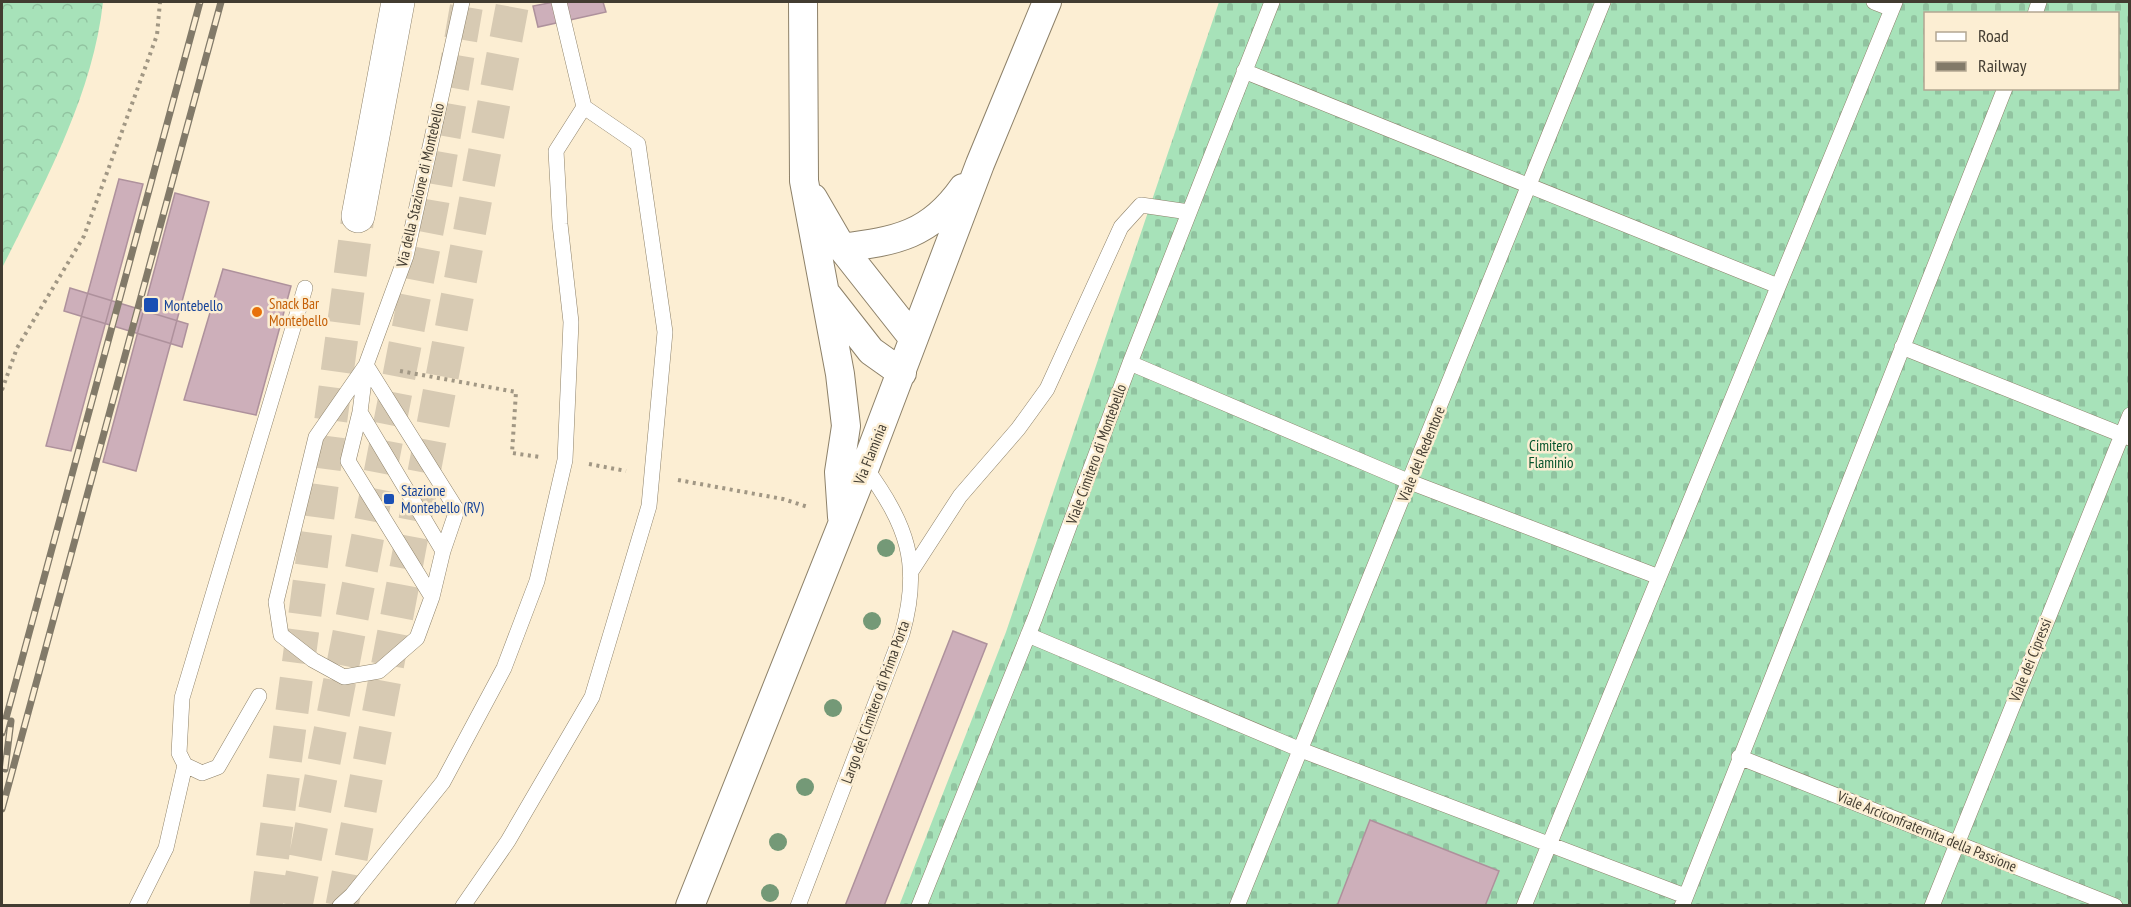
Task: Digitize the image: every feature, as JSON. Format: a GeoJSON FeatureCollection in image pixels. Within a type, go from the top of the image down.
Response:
{"type":"FeatureCollection","features":[{"type":"Feature","properties":{"kind":"highway"},"geometry":{"type":"LineString","coordinates":[[358,216],[398,2]]}},
{"type":"Feature","properties":{"kind":"street"},"geometry":{"type":"LineString","coordinates":[[802,2],[804,181],[840,374],[846,426],[839,472],[842,522]]}},
{"type":"Feature","properties":{"kind":"street","name":"Via Flaminia"},"geometry":{"type":"LineString","coordinates":[[690,906],[902,373],[913,338],[980,164],[1047,2]]}},
{"type":"Feature","properties":{"kind":"street"},"geometry":{"type":"LineString","coordinates":[[842,248],[882,243],[918,232],[941,215],[980,164]]}},
{"type":"Feature","properties":{"kind":"street"},"geometry":{"type":"LineString","coordinates":[[804,181],[842,248],[913,338]]}},
{"type":"Feature","properties":{"kind":"street"},"geometry":{"type":"LineString","coordinates":[[824,290],[871,351],[902,373]]}},
{"type":"Feature","properties":{"kind":"lane","name":"Via della Stazione di Montebello"},"geometry":{"type":"LineString","coordinates":[[366,365],[406,256],[462,2]]}},
{"type":"Feature","properties":{"kind":"lane"},"geometry":{"type":"LineString","coordinates":[[463,906],[508,841],[592,698],[649,506],[654,476],[665,332],[638,144],[584,107],[559,2]]}},
{"type":"Feature","properties":{"kind":"lane","name":"Viale Cimitero di Montebello"},"geometry":{"type":"LineString","coordinates":[[919,906],[1028,635],[1130,363],[1272,2]]}},
{"type":"Feature","properties":{"kind":"lane","name":"Viale del Redentore"},"geometry":{"type":"LineString","coordinates":[[1237,906],[1603,2]]}},
{"type":"Feature","properties":{"kind":"lane"},"geometry":{"type":"LineString","coordinates":[[1524,906],[1893,5],[1874,2]]}},
{"type":"Feature","properties":{"kind":"lane"},"geometry":{"type":"LineString","coordinates":[[1245,71],[1778,286]]}},
{"type":"Feature","properties":{"kind":"lane"},"geometry":{"type":"LineString","coordinates":[[1028,635],[1301,750],[1548,844],[1684,901],[2004,90]]}},
{"type":"Feature","properties":{"kind":"lane"},"geometry":{"type":"LineString","coordinates":[[340,906],[352,895],[443,782],[504,668],[537,581],[566,460],[571,322],[560,224],[556,151],[584,107]]}},
{"type":"Feature","properties":{"kind":"lane"},"geometry":{"type":"LineString","coordinates":[[912,570],[960,496],[1018,429],[1047,389],[1121,226],[1142,205],[1189,212]]}},
{"type":"Feature","properties":{"kind":"lane"},"geometry":{"type":"LineString","coordinates":[[258,696],[218,767],[202,773],[185,765],[179,753],[182,698],[304,288]]}},
{"type":"Feature","properties":{"kind":"lane"},"geometry":{"type":"LineString","coordinates":[[1902,347],[2126,436]]}},
{"type":"Feature","properties":{"kind":"lane"},"geometry":{"type":"LineString","coordinates":[[1130,363],[1410,482],[1659,577]]}},
{"type":"Feature","properties":{"kind":"lane"},"geometry":{"type":"LineString","coordinates":[[366,365],[360,412],[348,461],[432,597]]}},
{"type":"Feature","properties":{"kind":"lane"},"geometry":{"type":"LineString","coordinates":[[366,365],[457,510],[443,550],[432,597],[417,638],[379,671],[344,677],[313,660],[281,634],[276,602],[316,437],[366,365]]}},
{"type":"Feature","properties":{"kind":"lane"},"geometry":{"type":"LineString","coordinates":[[360,412],[443,550]]}},
{"type":"Feature","properties":{"kind":"lane","name":"Viale dei Cipressi"},"geometry":{"type":"LineString","coordinates":[[1932,906],[2126,436],[2130,415]]}},
{"type":"Feature","properties":{"kind":"lane","name":"Largo del Cimitero di Prima Porta"},"geometry":{"type":"LineString","coordinates":[[798,906],[902,634],[911,601],[912,570],[904,532],[888,498],[865,467]]}},
{"type":"Feature","properties":{"kind":"lane","name":"Viale Arciconfraternita della Passione"},"geometry":{"type":"LineString","coordinates":[[1739,757],[2115,906]]}},
{"type":"Feature","properties":{"kind":"lane"},"geometry":{"type":"LineString","coordinates":[[137,906],[166,848],[185,765]]}},
{"type":"Feature","properties":{"kind":"path"},"geometry":{"type":"LineString","coordinates":[[2,390],[17,348],[84,236],[157,35],[160,2]]}},
{"type":"Feature","properties":{"kind":"path"},"geometry":{"type":"LineString","coordinates":[[366,365],[516,392],[512,453],[526,455]]}},
{"type":"Feature","properties":{"kind":"path"},"geometry":{"type":"LineString","coordinates":[[604,467],[628,471]]}},
{"type":"Feature","properties":{"kind":"path"},"geometry":{"type":"LineString","coordinates":[[672,479],[800,503]]}},
{"type":"Feature","properties":{"kind":"green space"},"geometry":{"type":"Polygon","coordinates":[[[2,2],[103,2],[89,71],[77,105],[49,172],[2,268],[2,2]]]}},
{"type":"Feature","properties":{"kind":"green space","name":"Cimitero Flaminio"},"geometry":{"type":"Polygon","coordinates":[[[1219,2],[2129,2],[2129,905],[899,906],[1006,632],[1219,2]]]}},
{"type":"Feature","properties":{"kind":"building"},"geometry":{"type":"Polygon","coordinates":[[[554,2],[603,2],[606,12],[538,27],[533,6],[554,2]]]}},
{"type":"Feature","properties":{"kind":"building"},"geometry":{"type":"Polygon","coordinates":[[[119,179],[143,184],[71,451],[46,446],[119,179]]]}},
{"type":"Feature","properties":{"kind":"building"},"geometry":{"type":"Polygon","coordinates":[[[175,193],[209,202],[136,471],[103,462],[175,193]]]}},
{"type":"Feature","properties":{"kind":"building"},"geometry":{"type":"Polygon","coordinates":[[[223,269],[291,286],[256,415],[184,400],[223,269]]]}},
{"type":"Feature","properties":{"kind":"building"},"geometry":{"type":"Polygon","coordinates":[[[70,288],[188,324],[182,347],[64,311],[70,288]]]}},
{"type":"Feature","properties":{"kind":"building"},"geometry":{"type":"Polygon","coordinates":[[[953,631],[987,644],[884,906],[845,906],[953,631]]]}},
{"type":"Feature","properties":{"kind":"building"},"geometry":{"type":"Polygon","coordinates":[[[1370,820],[1499,871],[1485,906],[1337,906],[1370,820]]]}},
{"type":"Feature","properties":{"kind":"tunnel"},"geometry":{"type":"LineString","coordinates":[[342,906],[513,2]]}},
{"type":"Feature","properties":{"kind":"tunnel"},"geometry":{"type":"LineString","coordinates":[[296,906],[433,201],[467,3]]}},
{"type":"Feature","properties":{"kind":"tunnel"},"geometry":{"type":"LineString","coordinates":[[266,906],[358,216]]}},
{"type":"Feature","properties":{"kind":"railway"},"geometry":{"type":"LineString","coordinates":[[2,733],[200,2]]}},
{"type":"Feature","properties":{"kind":"railway"},"geometry":{"type":"LineString","coordinates":[[2,809],[221,2]]}},
{"type":"Feature","properties":{"kind":"railway"},"geometry":{"type":"LineString","coordinates":[[5,769],[11,721]]}},
{"type":"Feature","properties":{"kind":"place","name":"Montebello"},"geometry":{"type":"Point","coordinates":[151,305]}},
{"type":"Feature","properties":{"kind":"place","name":"Snack Bar Montebello"},"geometry":{"type":"Point","coordinates":[257,312]}},
{"type":"Feature","properties":{"kind":"place","name":"Stazione Montebello (RV)"},"geometry":{"type":"Point","coordinates":[389,499]}}]}
